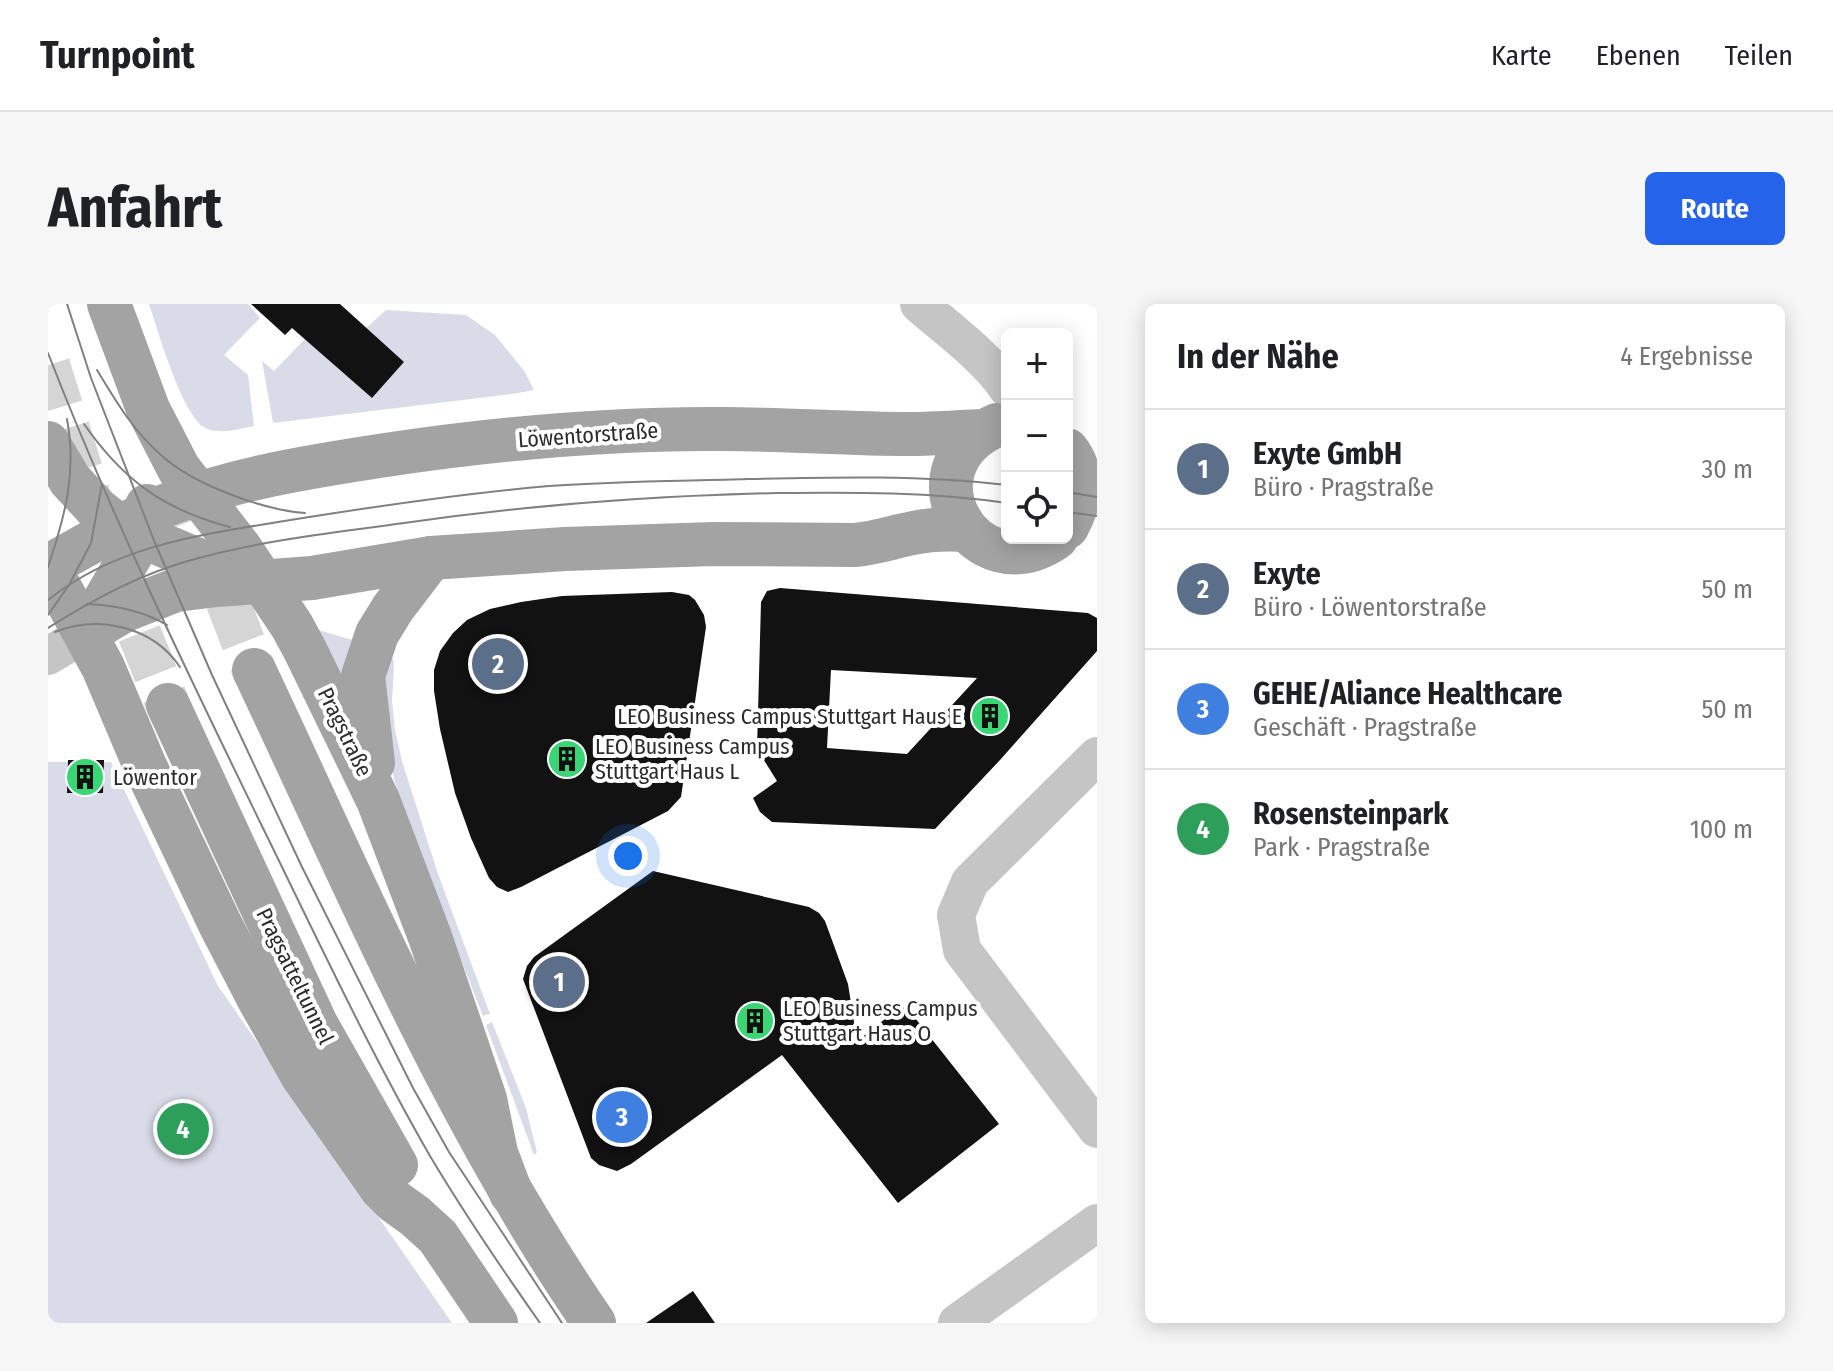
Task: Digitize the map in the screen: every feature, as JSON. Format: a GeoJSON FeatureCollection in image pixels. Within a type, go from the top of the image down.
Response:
{"type":"FeatureCollection","features":[{"type":"Feature","properties":{"kind":"main road","name":"Pragstraße"},"geometry":{"type":"LineString","coordinates":[[109,304],[164,443],[179,469],[263,582],[305,650],[378,800],[470,1054],[490,1116],[496,1153],[511,1193]]}},
{"type":"Feature","properties":{"kind":"main road","name":"Löwentorstraße"},"geometry":{"type":"LineString","coordinates":[[48,566],[199,494],[318,465],[559,434],[709,429],[912,434],[995,427]]}},
{"type":"Feature","properties":{"kind":"main road","name":"Löwentorstraße"},"geometry":{"type":"LineString","coordinates":[[966,530],[953,506],[950,479],[961,451],[995,427]]}},
{"type":"Feature","properties":{"kind":"main road"},"geometry":{"type":"LineString","coordinates":[[48,443],[70,480],[97,509],[224,571],[263,582]]}},
{"type":"Feature","properties":{"kind":"main road"},"geometry":{"type":"LineString","coordinates":[[86,633],[132,553],[134,526],[159,472],[164,443]]}},
{"type":"Feature","properties":{"kind":"main road"},"geometry":{"type":"LineString","coordinates":[[1073,516],[1080,494],[1079,459]]}},
{"type":"Feature","properties":{"kind":"main road"},"geometry":{"type":"LineString","coordinates":[[86,633],[125,610],[176,590],[312,578],[431,558],[713,544],[855,545],[942,529],[966,530],[985,545],[1008,552],[1032,551],[1044,544]]}},
{"type":"Feature","properties":{"kind":"main road"},"geometry":{"type":"LineString","coordinates":[[1073,538],[1097,543]]}},
{"type":"Feature","properties":{"kind":"main road"},"geometry":{"type":"LineString","coordinates":[[378,800],[363,676],[377,634],[431,558]]}},
{"type":"Feature","properties":{"kind":"main road"},"geometry":{"type":"LineString","coordinates":[[48,566],[86,633],[221,926],[288,1051],[382,1189],[438,1237],[496,1323]]}},
{"type":"Feature","properties":{"kind":"main road","name":"Pragstraße"},"geometry":{"type":"LineString","coordinates":[[254,670],[402,989],[456,1095],[511,1193],[594,1323]]}},
{"type":"Feature","properties":{"kind":"main road","name":"Pragsatteltunnel"},"geometry":{"type":"LineString","coordinates":[[168,705],[316,1024],[438,1237]]}},
{"type":"Feature","properties":{"kind":"street"},"geometry":{"type":"LineString","coordinates":[[919,304],[1001,379]]}},
{"type":"Feature","properties":{"kind":"street"},"geometry":{"type":"LineString","coordinates":[[48,656],[86,633]]}},
{"type":"Feature","properties":{"kind":"street"},"geometry":{"type":"LineString","coordinates":[[1097,756],[970,882],[956,915],[962,950],[1097,1129]]}},
{"type":"Feature","properties":{"kind":"street"},"geometry":{"type":"LineString","coordinates":[[957,1323],[1097,1223]]}},
{"type":"Feature","properties":{"kind":"shaded area"},"geometry":{"type":"Polygon","coordinates":[[[149,304],[248,304],[260,318],[224,355],[248,375],[254,426],[217,431],[205,428],[196,420],[172,371],[149,304]]]}},
{"type":"Feature","properties":{"kind":"shaded area"},"geometry":{"type":"Polygon","coordinates":[[[386,310],[466,315],[495,335],[525,372],[534,390],[273,423],[262,361],[274,371],[305,339],[372,398],[404,362],[366,328],[386,310]]]}},
{"type":"Feature","properties":{"kind":"shaded area"},"geometry":{"type":"Polygon","coordinates":[[[318,630],[363,643],[352,698],[318,630]]]}},
{"type":"Feature","properties":{"kind":"shaded area"},"geometry":{"type":"Polygon","coordinates":[[[390,655],[394,665],[392,701],[395,730],[402,761],[438,874],[490,1014],[483,1016],[395,782],[379,689],[390,655]]]}},
{"type":"Feature","properties":{"kind":"shaded area"},"geometry":{"type":"Polygon","coordinates":[[[48,762],[111,762],[218,986],[452,1323],[48,1323],[48,762]]]}},
{"type":"Feature","properties":{"kind":"shaded area"},"geometry":{"type":"Polygon","coordinates":[[[492,1022],[526,1108],[537,1152],[534,1155],[486,1025],[492,1022]]]}},
{"type":"Feature","properties":{"kind":"building"},"geometry":{"type":"Polygon","coordinates":[[[251,304],[340,304],[404,362],[372,398],[292,328],[285,335],[251,304]]]}},
{"type":"Feature","properties":{"kind":"building","name":"LEO Business Campus Stuttgart Haus E"},"geometry":{"type":"Polygon","coordinates":[[[780,588],[1088,613],[1097,618],[1097,651],[935,829],[772,822],[760,812],[753,798],[777,781],[757,749],[761,602],[767,591],[780,588]],[[831,670],[827,748],[907,754],[977,678],[831,670]]]}},
{"type":"Feature","properties":{"kind":"building","name":"LEO Business Campus Stuttgart Haus L"},"geometry":{"type":"Polygon","coordinates":[[[672,592],[689,595],[695,600],[704,615],[706,627],[681,797],[668,811],[521,887],[508,892],[497,887],[489,878],[471,838],[455,793],[434,691],[434,670],[440,651],[467,620],[490,609],[562,596],[672,592]]]}},
{"type":"Feature","properties":{"kind":"building","name":"Löwentor"},"geometry":{"type":"Polygon","coordinates":[[[68,760],[104,760],[103,793],[67,793],[68,760]]]}},
{"type":"Feature","properties":{"kind":"building","name":"LEO Business Campus Stuttgart Haus O"},"geometry":{"type":"Polygon","coordinates":[[[653,871],[809,907],[819,913],[825,921],[848,984],[857,1041],[904,1004],[999,1124],[898,1203],[782,1055],[631,1164],[617,1171],[599,1165],[591,1158],[523,979],[534,957],[653,871]]]}},
{"type":"Feature","properties":{"kind":"building"},"geometry":{"type":"Polygon","coordinates":[[[693,1291],[715,1323],[646,1323],[693,1291]]]}},
{"type":"Feature","properties":{"kind":"tunnel"},"geometry":{"type":"LineString","coordinates":[[48,365],[89,496]]}},
{"type":"Feature","properties":{"kind":"tunnel"},"geometry":{"type":"LineString","coordinates":[[180,478],[254,670]]}},
{"type":"Feature","properties":{"kind":"tunnel"},"geometry":{"type":"LineString","coordinates":[[115,572],[168,705]]}},
{"type":"Feature","properties":{"kind":"tram line"},"geometry":{"type":"LineString","coordinates":[[67,304],[91,378],[155,543],[212,675],[302,867],[413,1088],[449,1152],[562,1323]]}},
{"type":"Feature","properties":{"kind":"tram line"},"geometry":{"type":"LineString","coordinates":[[48,353],[149,590],[363,1032],[443,1177],[540,1323]]}},
{"type":"Feature","properties":{"kind":"tram line"},"geometry":{"type":"LineString","coordinates":[[97,370],[134,426],[174,466],[229,494],[269,507],[305,513]]}},
{"type":"Feature","properties":{"kind":"tram line"},"geometry":{"type":"LineString","coordinates":[[48,567],[68,494],[71,458],[67,419]]}},
{"type":"Feature","properties":{"kind":"tram line"},"geometry":{"type":"LineString","coordinates":[[84,424],[114,461],[147,490],[185,512],[230,527]]}},
{"type":"Feature","properties":{"kind":"tram line"},"geometry":{"type":"LineString","coordinates":[[48,600],[106,564],[170,542],[364,508],[456,496],[574,484],[781,478],[910,478],[1001,484]]}},
{"type":"Feature","properties":{"kind":"tram line"},"geometry":{"type":"LineString","coordinates":[[48,615],[69,585],[91,543],[102,484]]}},
{"type":"Feature","properties":{"kind":"tram line"},"geometry":{"type":"LineString","coordinates":[[48,628],[119,588],[195,559],[273,542],[451,517],[590,502],[777,493],[921,495],[1001,502]]}},
{"type":"Feature","properties":{"kind":"tram line"},"geometry":{"type":"LineString","coordinates":[[1073,493],[1097,497]]}},
{"type":"Feature","properties":{"kind":"tram line"},"geometry":{"type":"LineString","coordinates":[[1073,513],[1097,516]]}},
{"type":"Feature","properties":{"kind":"tram line"},"geometry":{"type":"LineString","coordinates":[[87,604],[128,610],[167,625]]}},
{"type":"Feature","properties":{"kind":"tram line"},"geometry":{"type":"LineString","coordinates":[[55,632],[89,624],[124,628],[155,642],[180,667]]}},
{"type":"Feature","properties":{"kind":"place","name":"Exyte"},"geometry":{"type":"Point","coordinates":[498,664]}},
{"type":"Feature","properties":{"kind":"place","name":"LEO Business Campus Stuttgart Haus E"},"geometry":{"type":"Point","coordinates":[990,716]}},
{"type":"Feature","properties":{"kind":"place","name":"LEO Business Campus Stuttgart Haus L"},"geometry":{"type":"Point","coordinates":[567,759]}},
{"type":"Feature","properties":{"kind":"place","name":"Löwentor"},"geometry":{"type":"Point","coordinates":[85,777]}},
{"type":"Feature","properties":{"kind":"place","name":"Exyte GmbH"},"geometry":{"type":"Point","coordinates":[559,982]}},
{"type":"Feature","properties":{"kind":"place","name":"LEO Business Campus Stuttgart Haus O"},"geometry":{"type":"Point","coordinates":[755,1021]}},
{"type":"Feature","properties":{"kind":"place","name":"GEHE/Aliance Healthcare"},"geometry":{"type":"Point","coordinates":[622,1117]}},
{"type":"Feature","properties":{"kind":"place","name":"Rosensteinpark"},"geometry":{"type":"Point","coordinates":[183,1129]}}]}
